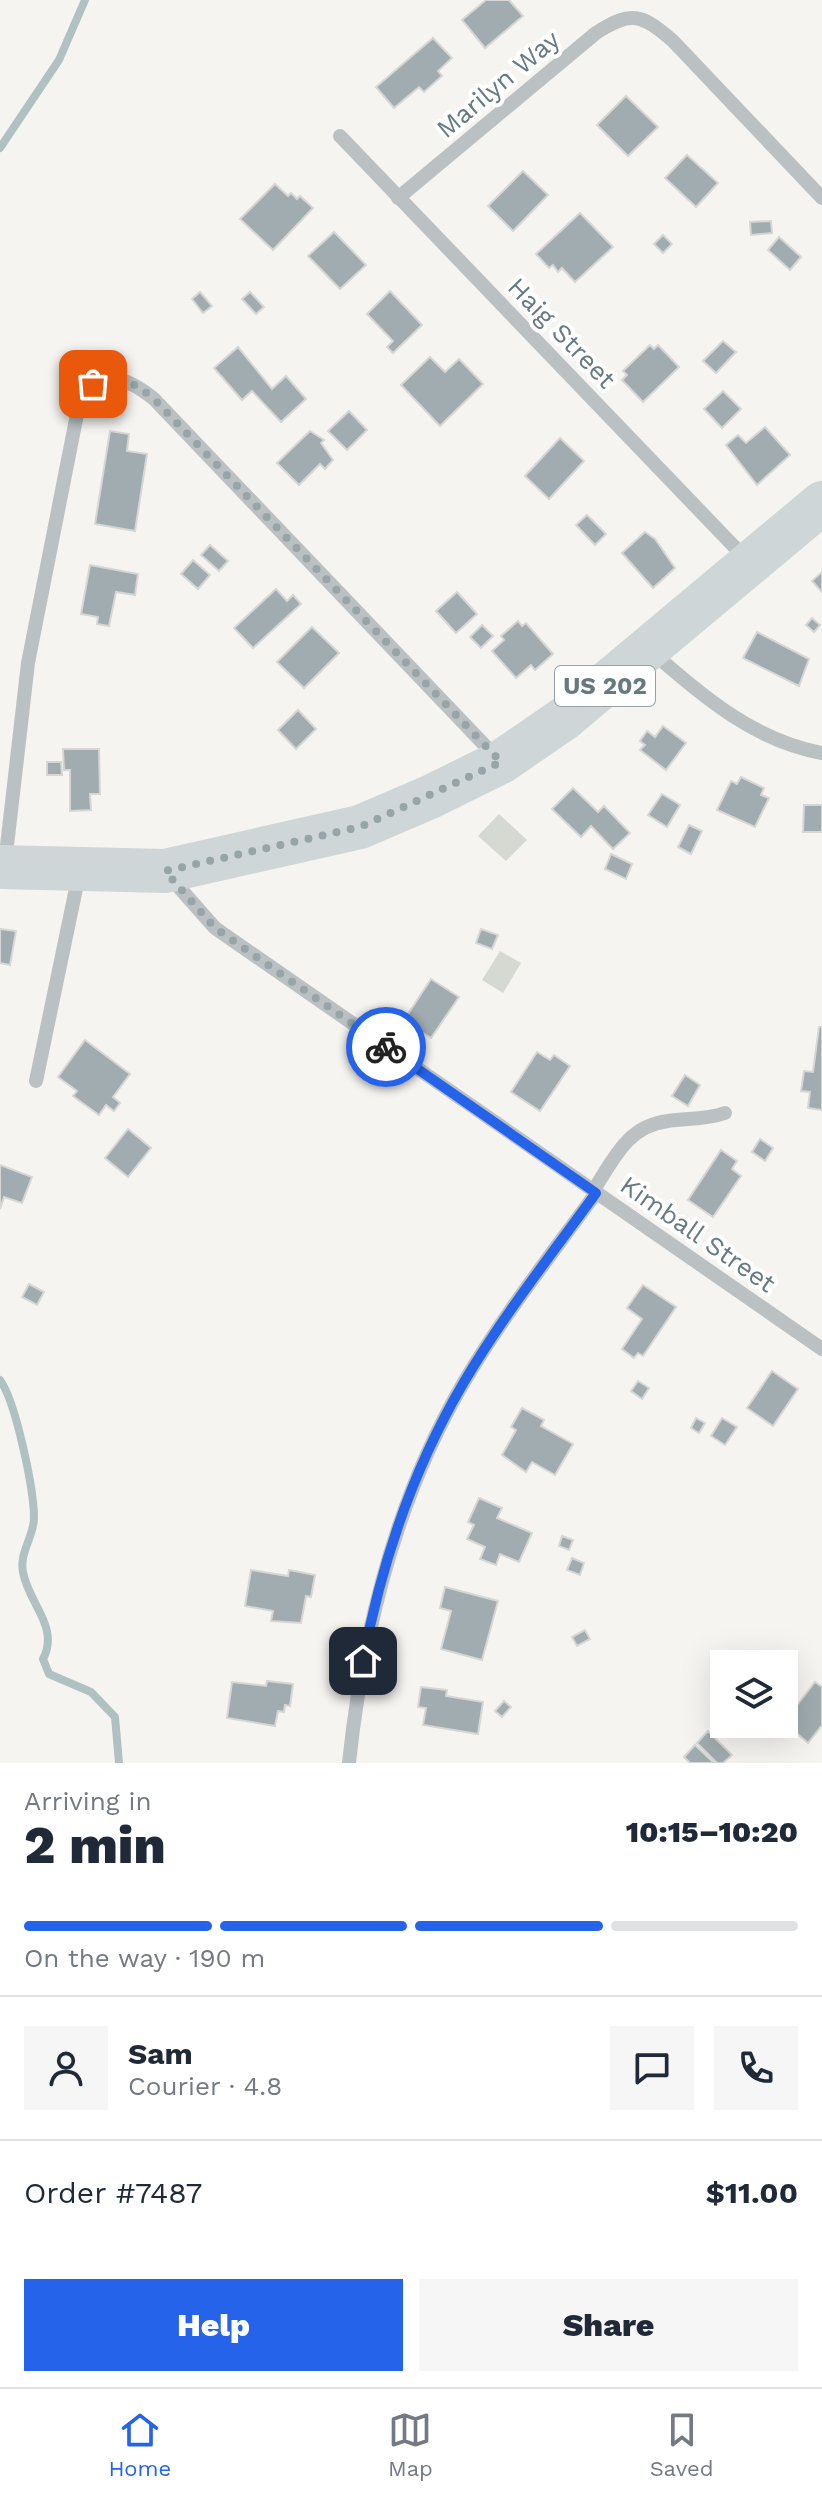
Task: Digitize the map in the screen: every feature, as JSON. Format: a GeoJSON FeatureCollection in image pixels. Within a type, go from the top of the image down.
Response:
{"type":"FeatureCollection","features":[{"type":"Feature","properties":{"kind":"highway","name":"US 202"},"geometry":{"type":"LineString","coordinates":[[2,868],[165,871],[360,827],[501,762],[565,718],[822,503]]}},
{"type":"Feature","properties":{"kind":"street","name":"Marilyn Way"},"geometry":{"type":"LineString","coordinates":[[398,198],[596,33],[622,18],[634,17],[657,27],[673,41],[822,198]]}},
{"type":"Feature","properties":{"kind":"street","name":"Haig Street"},"geometry":{"type":"LineString","coordinates":[[340,136],[750,563]]}},
{"type":"Feature","properties":{"kind":"street"},"geometry":{"type":"LineString","coordinates":[[2,868],[28,663],[80,399],[93,384],[107,377],[137,385],[154,399],[501,762]]}},
{"type":"Feature","properties":{"kind":"street"},"geometry":{"type":"LineString","coordinates":[[649,649],[724,712],[783,743],[822,753]]}},
{"type":"Feature","properties":{"kind":"street"},"geometry":{"type":"LineString","coordinates":[[36,1081],[80,869]]}},
{"type":"Feature","properties":{"kind":"street","name":"Kimball Street"},"geometry":{"type":"LineString","coordinates":[[165,871],[215,928],[822,1349]]}},
{"type":"Feature","properties":{"kind":"street"},"geometry":{"type":"LineString","coordinates":[[349,1763],[368,1635],[382,1576],[414,1486],[462,1385],[491,1338],[595,1192],[622,1146],[646,1126],[705,1119],[725,1113]]}},
{"type":"Feature","properties":{"kind":"shaded area"},"geometry":{"type":"Polygon","coordinates":[[[499,814],[527,840],[506,861],[478,836],[499,814]]]}},
{"type":"Feature","properties":{"kind":"shaded area"},"geometry":{"type":"Polygon","coordinates":[[[500,951],[521,963],[503,993],[482,980],[500,951]]]}},
{"type":"Feature","properties":{"kind":"building"},"geometry":{"type":"Polygon","coordinates":[[[486,0],[509,0],[523,16],[485,48],[462,20],[486,0]]]}},
{"type":"Feature","properties":{"kind":"building"},"geometry":{"type":"Polygon","coordinates":[[[433,38],[452,58],[438,71],[442,76],[424,92],[419,87],[394,108],[376,87],[433,38]]]}},
{"type":"Feature","properties":{"kind":"building"},"geometry":{"type":"Polygon","coordinates":[[[626,96],[658,127],[628,156],[597,125],[626,96]]]}},
{"type":"Feature","properties":{"kind":"building"},"geometry":{"type":"Polygon","coordinates":[[[687,155],[718,183],[696,207],[665,178],[687,155]]]}},
{"type":"Feature","properties":{"kind":"building"},"geometry":{"type":"Polygon","coordinates":[[[523,171],[548,195],[513,231],[488,206],[523,171]]]}},
{"type":"Feature","properties":{"kind":"building"},"geometry":{"type":"Polygon","coordinates":[[[275,184],[288,196],[291,193],[297,199],[300,196],[313,208],[273,250],[240,219],[275,184]]]}},
{"type":"Feature","properties":{"kind":"building"},"geometry":{"type":"Polygon","coordinates":[[[580,213],[613,247],[575,282],[562,268],[558,272],[553,265],[549,268],[536,254],[580,213]]]}},
{"type":"Feature","properties":{"kind":"building"},"geometry":{"type":"Polygon","coordinates":[[[771,221],[772,233],[751,235],[750,222],[771,221]]]}},
{"type":"Feature","properties":{"kind":"building"},"geometry":{"type":"Polygon","coordinates":[[[334,232],[366,265],[340,289],[308,256],[334,232]]]}},
{"type":"Feature","properties":{"kind":"building"},"geometry":{"type":"Polygon","coordinates":[[[663,235],[672,244],[663,253],[654,244],[663,235]]]}},
{"type":"Feature","properties":{"kind":"building"},"geometry":{"type":"Polygon","coordinates":[[[779,237],[801,257],[790,270],[768,250],[779,237]]]}},
{"type":"Feature","properties":{"kind":"building"},"geometry":{"type":"Polygon","coordinates":[[[390,291],[422,325],[393,353],[387,347],[393,341],[367,314],[390,291]]]}},
{"type":"Feature","properties":{"kind":"building"},"geometry":{"type":"Polygon","coordinates":[[[200,292],[212,306],[203,313],[192,299],[200,292]]]}},
{"type":"Feature","properties":{"kind":"building"},"geometry":{"type":"Polygon","coordinates":[[[250,292],[264,307],[256,314],[242,299],[250,292]]]}},
{"type":"Feature","properties":{"kind":"building"},"geometry":{"type":"Polygon","coordinates":[[[723,341],[736,352],[716,373],[703,361],[723,341]]]}},
{"type":"Feature","properties":{"kind":"building"},"geometry":{"type":"Polygon","coordinates":[[[650,345],[654,349],[658,345],[679,367],[643,402],[622,380],[627,375],[623,371],[650,345]]]}},
{"type":"Feature","properties":{"kind":"building"},"geometry":{"type":"Polygon","coordinates":[[[238,347],[272,389],[286,376],[306,399],[281,422],[252,391],[242,400],[214,368],[238,347]]]}},
{"type":"Feature","properties":{"kind":"building"},"geometry":{"type":"Polygon","coordinates":[[[430,357],[445,372],[459,359],[483,384],[440,426],[401,385],[430,357]]]}},
{"type":"Feature","properties":{"kind":"building"},"geometry":{"type":"Polygon","coordinates":[[[723,391],[741,409],[722,428],[704,409],[723,391]]]}},
{"type":"Feature","properties":{"kind":"building"},"geometry":{"type":"Polygon","coordinates":[[[349,411],[367,430],[347,450],[328,431],[349,411]]]}},
{"type":"Feature","properties":{"kind":"building"},"geometry":{"type":"Polygon","coordinates":[[[765,427],[790,455],[757,485],[726,445],[738,435],[746,443],[765,427]]]}},
{"type":"Feature","properties":{"kind":"building"},"geometry":{"type":"Polygon","coordinates":[[[110,431],[129,434],[127,451],[147,454],[135,531],[95,524],[110,431]]]}},
{"type":"Feature","properties":{"kind":"building"},"geometry":{"type":"Polygon","coordinates":[[[310,431],[324,440],[321,443],[333,460],[325,469],[320,464],[299,485],[277,463],[310,431]]]}},
{"type":"Feature","properties":{"kind":"building"},"geometry":{"type":"Polygon","coordinates":[[[560,438],[584,461],[549,499],[525,476],[560,438]]]}},
{"type":"Feature","properties":{"kind":"building"},"geometry":{"type":"Polygon","coordinates":[[[587,515],[606,534],[595,545],[576,525],[587,515]]]}},
{"type":"Feature","properties":{"kind":"building"},"geometry":{"type":"Polygon","coordinates":[[[645,532],[655,539],[675,568],[653,588],[622,553],[645,532]]]}},
{"type":"Feature","properties":{"kind":"building"},"geometry":{"type":"Polygon","coordinates":[[[210,545],[228,561],[219,571],[201,555],[210,545]]]}},
{"type":"Feature","properties":{"kind":"building"},"geometry":{"type":"Polygon","coordinates":[[[193,560],[210,575],[198,589],[181,574],[193,560]]]}},
{"type":"Feature","properties":{"kind":"building"},"geometry":{"type":"Polygon","coordinates":[[[90,565],[138,574],[135,595],[116,592],[109,626],[97,624],[98,617],[81,614],[90,565]]]}},
{"type":"Feature","properties":{"kind":"building"},"geometry":{"type":"Polygon","coordinates":[[[822,572],[822,592],[812,581],[822,572]]]}},
{"type":"Feature","properties":{"kind":"building"},"geometry":{"type":"Polygon","coordinates":[[[276,589],[287,601],[293,595],[301,604],[253,648],[234,628],[276,589]]]}},
{"type":"Feature","properties":{"kind":"building"},"geometry":{"type":"Polygon","coordinates":[[[457,592],[477,614],[456,633],[436,611],[457,592]]]}},
{"type":"Feature","properties":{"kind":"building"},"geometry":{"type":"Polygon","coordinates":[[[812,618],[820,625],[814,632],[806,625],[812,618]]]}},
{"type":"Feature","properties":{"kind":"building"},"geometry":{"type":"Polygon","coordinates":[[[518,621],[522,626],[526,623],[553,654],[535,670],[531,665],[516,678],[492,651],[504,640],[501,636],[518,621]]]}},
{"type":"Feature","properties":{"kind":"building"},"geometry":{"type":"Polygon","coordinates":[[[482,625],[493,636],[481,648],[470,637],[482,625]]]}},
{"type":"Feature","properties":{"kind":"building"},"geometry":{"type":"Polygon","coordinates":[[[312,627],[339,653],[304,688],[277,662],[312,627]]]}},
{"type":"Feature","properties":{"kind":"building"},"geometry":{"type":"Polygon","coordinates":[[[757,632],[809,659],[799,686],[743,658],[757,632]]]}},
{"type":"Feature","properties":{"kind":"building"},"geometry":{"type":"Polygon","coordinates":[[[298,710],[316,729],[296,749],[278,730],[298,710]]]}},
{"type":"Feature","properties":{"kind":"building"},"geometry":{"type":"Polygon","coordinates":[[[663,726],[686,743],[666,770],[640,750],[645,745],[640,741],[647,731],[655,737],[663,726]]]}},
{"type":"Feature","properties":{"kind":"building"},"geometry":{"type":"Polygon","coordinates":[[[63,749],[99,749],[100,794],[90,794],[91,810],[70,811],[70,770],[64,770],[63,749]]]}},
{"type":"Feature","properties":{"kind":"building"},"geometry":{"type":"Polygon","coordinates":[[[47,762],[61,762],[62,775],[47,775],[47,762]]]}},
{"type":"Feature","properties":{"kind":"building"},"geometry":{"type":"Polygon","coordinates":[[[741,777],[764,788],[761,795],[769,798],[755,827],[717,810],[731,781],[737,784],[741,777]]]}},
{"type":"Feature","properties":{"kind":"building"},"geometry":{"type":"Polygon","coordinates":[[[573,788],[598,812],[604,806],[630,833],[613,849],[591,826],[581,837],[552,809],[573,788]]]}},
{"type":"Feature","properties":{"kind":"building"},"geometry":{"type":"Polygon","coordinates":[[[662,794],[680,805],[667,827],[648,815],[662,794]]]}},
{"type":"Feature","properties":{"kind":"building"},"geometry":{"type":"Polygon","coordinates":[[[804,805],[822,805],[822,832],[803,832],[804,805]]]}},
{"type":"Feature","properties":{"kind":"building"},"geometry":{"type":"Polygon","coordinates":[[[689,825],[702,831],[691,854],[678,847],[689,825]]]}},
{"type":"Feature","properties":{"kind":"building"},"geometry":{"type":"Polygon","coordinates":[[[611,854],[632,864],[626,879],[605,869],[611,854]]]}},
{"type":"Feature","properties":{"kind":"building"},"geometry":{"type":"Polygon","coordinates":[[[0,929],[16,931],[10,965],[0,963],[0,929]]]}},
{"type":"Feature","properties":{"kind":"building"},"geometry":{"type":"Polygon","coordinates":[[[481,929],[498,935],[492,949],[476,943],[481,929]]]}},
{"type":"Feature","properties":{"kind":"building"},"geometry":{"type":"Polygon","coordinates":[[[431,979],[459,997],[431,1038],[404,1020],[431,979]]]}},
{"type":"Feature","properties":{"kind":"building"},"geometry":{"type":"Polygon","coordinates":[[[819,1027],[822,1027],[822,1110],[808,1108],[810,1092],[801,1091],[804,1071],[813,1072],[819,1027]]]}},
{"type":"Feature","properties":{"kind":"building"},"geometry":{"type":"Polygon","coordinates":[[[85,1040],[130,1074],[113,1097],[120,1103],[114,1111],[106,1105],[99,1115],[73,1096],[77,1091],[58,1077],[85,1040]]]}},
{"type":"Feature","properties":{"kind":"building"},"geometry":{"type":"Polygon","coordinates":[[[537,1052],[550,1060],[554,1055],[570,1066],[540,1111],[511,1092],[537,1052]]]}},
{"type":"Feature","properties":{"kind":"building"},"geometry":{"type":"Polygon","coordinates":[[[685,1075],[700,1085],[688,1106],[672,1096],[685,1075]]]}},
{"type":"Feature","properties":{"kind":"building"},"geometry":{"type":"Polygon","coordinates":[[[128,1129],[151,1148],[128,1177],[105,1158],[128,1129]]]}},
{"type":"Feature","properties":{"kind":"building"},"geometry":{"type":"Polygon","coordinates":[[[760,1139],[773,1148],[765,1161],[752,1152],[760,1139]]]}},
{"type":"Feature","properties":{"kind":"building"},"geometry":{"type":"Polygon","coordinates":[[[721,1150],[737,1161],[732,1169],[741,1176],[713,1217],[688,1200],[721,1150]]]}},
{"type":"Feature","properties":{"kind":"building"},"geometry":{"type":"Polygon","coordinates":[[[0,1165],[32,1177],[22,1203],[4,1197],[0,1209],[0,1165]]]}},
{"type":"Feature","properties":{"kind":"building"},"geometry":{"type":"Polygon","coordinates":[[[29,1284],[44,1292],[37,1305],[22,1297],[29,1284]]]}},
{"type":"Feature","properties":{"kind":"building"},"geometry":{"type":"Polygon","coordinates":[[[643,1285],[676,1307],[643,1356],[638,1353],[634,1358],[622,1349],[642,1319],[627,1308],[643,1285]]]}},
{"type":"Feature","properties":{"kind":"building"},"geometry":{"type":"Polygon","coordinates":[[[772,1371],[798,1389],[773,1426],[747,1408],[772,1371]]]}},
{"type":"Feature","properties":{"kind":"building"},"geometry":{"type":"Polygon","coordinates":[[[638,1381],[649,1388],[642,1399],[631,1391],[638,1381]]]}},
{"type":"Feature","properties":{"kind":"building"},"geometry":{"type":"Polygon","coordinates":[[[522,1408],[544,1420],[541,1426],[573,1444],[555,1475],[532,1462],[526,1472],[502,1455],[516,1430],[511,1427],[522,1408]]]}},
{"type":"Feature","properties":{"kind":"building"},"geometry":{"type":"Polygon","coordinates":[[[696,1418],[705,1423],[699,1433],[691,1428],[696,1418]]]}},
{"type":"Feature","properties":{"kind":"building"},"geometry":{"type":"Polygon","coordinates":[[[722,1418],[737,1427],[725,1445],[711,1436],[722,1418]]]}},
{"type":"Feature","properties":{"kind":"building"},"geometry":{"type":"Polygon","coordinates":[[[479,1498],[502,1508],[497,1518],[532,1533],[519,1562],[500,1554],[496,1565],[480,1559],[485,1547],[467,1539],[474,1525],[468,1522],[479,1498]]]}},
{"type":"Feature","properties":{"kind":"building"},"geometry":{"type":"Polygon","coordinates":[[[562,1536],[573,1540],[569,1550],[559,1546],[562,1536]]]}},
{"type":"Feature","properties":{"kind":"building"},"geometry":{"type":"Polygon","coordinates":[[[572,1558],[584,1563],[580,1575],[567,1570],[572,1558]]]}},
{"type":"Feature","properties":{"kind":"building"},"geometry":{"type":"Polygon","coordinates":[[[251,1570],[288,1576],[289,1570],[315,1575],[311,1597],[306,1596],[301,1623],[271,1621],[273,1611],[245,1606],[251,1570]]]}},
{"type":"Feature","properties":{"kind":"building"},"geometry":{"type":"Polygon","coordinates":[[[445,1587],[498,1601],[482,1660],[441,1649],[451,1611],[440,1608],[445,1587]]]}},
{"type":"Feature","properties":{"kind":"building"},"geometry":{"type":"Polygon","coordinates":[[[585,1630],[590,1639],[577,1646],[572,1637],[585,1630]]]}},
{"type":"Feature","properties":{"kind":"building"},"geometry":{"type":"Polygon","coordinates":[[[267,1681],[293,1684],[290,1706],[285,1705],[284,1712],[278,1711],[275,1726],[227,1718],[232,1682],[266,1686],[267,1681]]]}},
{"type":"Feature","properties":{"kind":"building"},"geometry":{"type":"Polygon","coordinates":[[[815,1682],[822,1687],[822,1725],[808,1743],[798,1734],[798,1704],[815,1682]]]}},
{"type":"Feature","properties":{"kind":"building"},"geometry":{"type":"Polygon","coordinates":[[[421,1687],[447,1690],[446,1696],[483,1702],[478,1734],[423,1725],[426,1708],[418,1707],[421,1687]]]}},
{"type":"Feature","properties":{"kind":"building"},"geometry":{"type":"Polygon","coordinates":[[[504,1701],[511,1707],[502,1717],[495,1711],[504,1701]]]}},
{"type":"Feature","properties":{"kind":"building"},"geometry":{"type":"Polygon","coordinates":[[[708,1731],[710,1738],[715,1738],[732,1755],[723,1763],[717,1763],[697,1743],[708,1731]]]}},
{"type":"Feature","properties":{"kind":"building"},"geometry":{"type":"Polygon","coordinates":[[[695,1745],[714,1763],[690,1763],[684,1757],[695,1745]]]}},
{"type":"Feature","properties":{"kind":"waterway"},"geometry":{"type":"LineString","coordinates":[[0,148],[59,60],[85,0]]}},
{"type":"Feature","properties":{"kind":"waterway"},"geometry":{"type":"LineString","coordinates":[[0,1380],[18,1426],[31,1488],[34,1518],[22,1565],[26,1583],[48,1636],[43,1659],[49,1674],[91,1692],[115,1717],[119,1763]]}},
{"type":"Feature","properties":{"kind":"way so far"},"geometry":{"type":"LineString","coordinates":[[93,384],[107,377],[119,378],[137,385],[154,399],[501,762],[360,827],[269,850],[165,871],[215,928],[386,1047]]}},
{"type":"Feature","properties":{"kind":"route"},"geometry":{"type":"LineString","coordinates":[[363,1661],[382,1576],[397,1530],[450,1409],[491,1338],[596,1193],[386,1047]]}}]}
